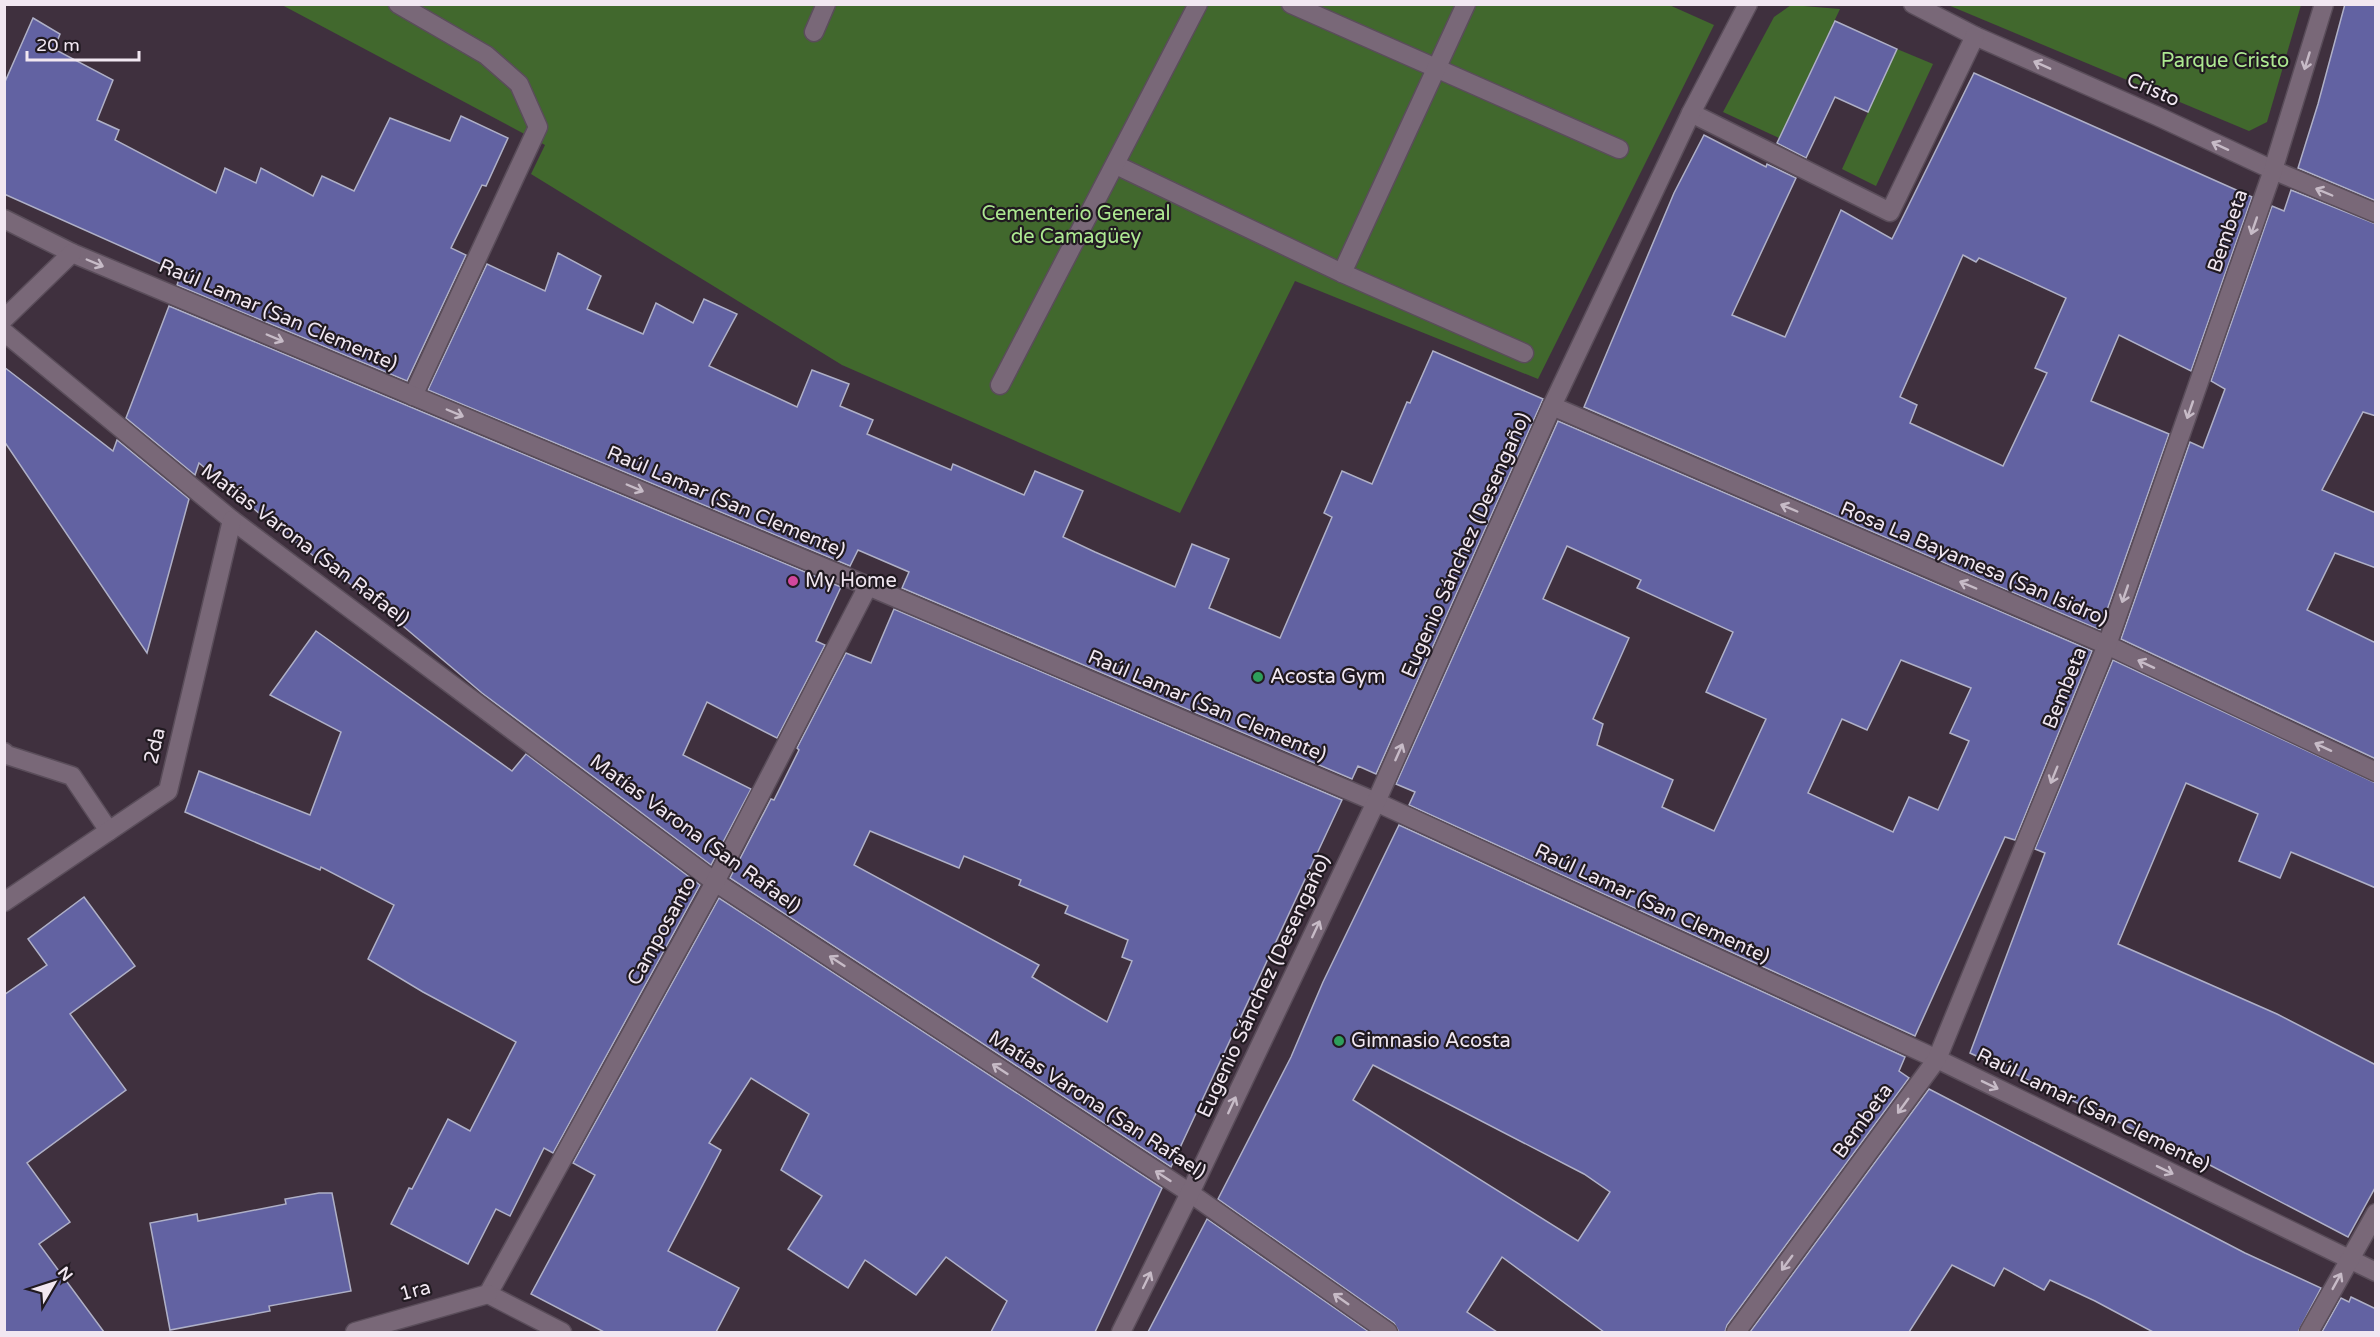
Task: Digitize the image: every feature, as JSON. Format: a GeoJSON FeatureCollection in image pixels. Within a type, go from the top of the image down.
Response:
{"type":"FeatureCollection","features":[{"type":"Feature","properties":{"kind":"street"},"geometry":{"type":"LineString","coordinates":[[398,4],[486,55],[519,84],[538,127],[413,396]]}},
{"type":"Feature","properties":{"kind":"street"},"geometry":{"type":"LineString","coordinates":[[814,32],[826,4]]}},
{"type":"Feature","properties":{"kind":"street"},"geometry":{"type":"LineString","coordinates":[[1000,385],[1198,4]]}},
{"type":"Feature","properties":{"kind":"street"},"geometry":{"type":"LineString","coordinates":[[1291,4],[1619,148]]}},
{"type":"Feature","properties":{"kind":"street"},"geometry":{"type":"LineString","coordinates":[[1342,273],[1466,4]]}},
{"type":"Feature","properties":{"kind":"street","name":"Eugenio Sánchez (Desengaño)"},"geometry":{"type":"LineString","coordinates":[[1121,1332],[1190,1193],[1376,802],[1552,406],[1691,113],[1748,4]]}},
{"type":"Feature","properties":{"kind":"street","name":"Cristo"},"geometry":{"type":"LineString","coordinates":[[1913,4],[1975,36],[2157,116],[2273,171],[2376,213]]}},
{"type":"Feature","properties":{"kind":"street","name":"Bembeta"},"geometry":{"type":"LineString","coordinates":[[1736,1332],[1937,1059],[2107,645],[2273,171],[2324,4]]}},
{"type":"Feature","properties":{"kind":"street"},"geometry":{"type":"LineString","coordinates":[[1691,113],[1890,212],[1975,36]]}},
{"type":"Feature","properties":{"kind":"street"},"geometry":{"type":"LineString","coordinates":[[1116,165],[1342,273],[1524,353]]}},
{"type":"Feature","properties":{"kind":"street","name":"Raúl Lamar (San Clemente)"},"geometry":{"type":"LineString","coordinates":[[4,219],[72,253],[868,586],[1376,802],[1937,1059],[2376,1272]]}},
{"type":"Feature","properties":{"kind":"street"},"geometry":{"type":"LineString","coordinates":[[4,319],[72,253]]}},
{"type":"Feature","properties":{"kind":"street","name":"Matías Varona (San Rafael)"},"geometry":{"type":"LineString","coordinates":[[4,332],[232,520],[716,882],[1190,1193],[1388,1332]]}},
{"type":"Feature","properties":{"kind":"street","name":"Rosa La Bayamesa (San Isidro)"},"geometry":{"type":"LineString","coordinates":[[1552,406],[2107,645],[2376,772]]}},
{"type":"Feature","properties":{"kind":"street","name":"2da"},"geometry":{"type":"LineString","coordinates":[[4,902],[168,791],[232,520]]}},
{"type":"Feature","properties":{"kind":"street","name":"Camposanto"},"geometry":{"type":"LineString","coordinates":[[488,1294],[716,882],[868,586]]}},
{"type":"Feature","properties":{"kind":"street"},"geometry":{"type":"LineString","coordinates":[[4,752],[7,755],[72,776],[109,831]]}},
{"type":"Feature","properties":{"kind":"street"},"geometry":{"type":"LineString","coordinates":[[2309,1332],[2376,1213]]}},
{"type":"Feature","properties":{"kind":"street"},"geometry":{"type":"LineString","coordinates":[[488,1294],[562,1332]]}},
{"type":"Feature","properties":{"kind":"street","name":"1ra"},"geometry":{"type":"LineString","coordinates":[[356,1332],[488,1294]]}},
{"type":"Feature","properties":{"kind":"green space","name":"Cementerio General de Camagüey"},"geometry":{"type":"Polygon","coordinates":[[[1667,4],[1714,25],[1538,379],[1295,281],[1180,513],[842,365],[531,174],[545,145],[282,5],[1667,4]]]}},
{"type":"Feature","properties":{"kind":"green space"},"geometry":{"type":"Polygon","coordinates":[[[1791,5],[1840,9],[1779,138],[1723,112],[1774,17],[1791,5]]]}},
{"type":"Feature","properties":{"kind":"green space","name":"Parque Cristo"},"geometry":{"type":"Polygon","coordinates":[[[1948,5],[2301,5],[2267,122],[2249,131],[1948,5]]]}},
{"type":"Feature","properties":{"kind":"green space"},"geometry":{"type":"Polygon","coordinates":[[[1897,49],[1933,64],[1876,186],[1842,169],[1897,49]]]}},
{"type":"Feature","properties":{"kind":"building"},"geometry":{"type":"Polygon","coordinates":[[[2345,4],[2376,4],[2376,201],[2298,168],[2345,4]]]}},
{"type":"Feature","properties":{"kind":"building"},"geometry":{"type":"Polygon","coordinates":[[[33,18],[60,34],[54,49],[113,80],[97,120],[119,130],[115,140],[216,193],[225,168],[256,183],[261,168],[313,196],[322,176],[354,191],[390,118],[450,141],[461,116],[508,138],[486,186],[482,185],[451,248],[466,255],[407,381],[177,285],[181,273],[4,194],[4,84],[33,18]]]}},
{"type":"Feature","properties":{"kind":"building"},"geometry":{"type":"Polygon","coordinates":[[[1835,21],[1897,49],[1868,112],[1835,97],[1806,158],[1777,143],[1835,21]]]}},
{"type":"Feature","properties":{"kind":"building"},"geometry":{"type":"Polygon","coordinates":[[[1974,73],[2252,197],[2191,371],[2119,335],[2091,401],[2169,434],[2100,630],[1584,407],[1674,193],[1704,135],[1766,167],[1767,164],[1796,178],[1732,315],[1785,337],[1841,210],[1892,239],[1974,73]],[[1963,255],[1900,397],[1917,405],[1910,423],[2003,466],[2047,373],[2035,368],[2066,298],[1979,258],[1976,262],[1963,255]]]}},
{"type":"Feature","properties":{"kind":"building"},"geometry":{"type":"Polygon","coordinates":[[[2291,190],[2376,224],[2376,416],[2363,412],[2322,490],[2376,513],[2376,568],[2335,553],[2307,610],[2376,643],[2376,759],[2121,639],[2190,442],[2203,448],[2225,389],[2211,381],[2272,206],[2284,211],[2291,190]]]}},
{"type":"Feature","properties":{"kind":"building"},"geometry":{"type":"Polygon","coordinates":[[[558,253],[601,276],[587,309],[643,334],[656,303],[693,323],[704,299],[737,314],[709,366],[797,407],[812,370],[849,384],[840,406],[873,420],[867,434],[951,470],[953,464],[1024,495],[1035,471],[1083,491],[1063,537],[1095,552],[1175,587],[1192,544],[1229,559],[1209,608],[1280,638],[1332,517],[1324,513],[1342,471],[1372,484],[1407,402],[1410,403],[1433,351],[1543,399],[1376,774],[1358,766],[1352,779],[902,588],[909,572],[858,550],[850,566],[428,390],[487,264],[545,291],[558,253]]]}},
{"type":"Feature","properties":{"kind":"building"},"geometry":{"type":"Polygon","coordinates":[[[169,306],[841,587],[816,641],[825,645],[777,738],[707,702],[683,755],[751,789],[711,865],[482,693],[384,610],[272,524],[199,463],[195,475],[126,418],[169,306]]]}},
{"type":"Feature","properties":{"kind":"building"},"geometry":{"type":"Polygon","coordinates":[[[4,367],[113,451],[117,440],[189,499],[147,653],[4,441],[4,367]]]}},
{"type":"Feature","properties":{"kind":"building"},"geometry":{"type":"Polygon","coordinates":[[[1558,421],[2092,651],[2015,840],[2005,837],[1915,1036],[1409,805],[1415,792],[1396,784],[1558,421]],[[1567,546],[1543,599],[1629,638],[1593,719],[1603,724],[1597,745],[1673,780],[1662,807],[1714,831],[1766,719],[1706,692],[1733,632],[1637,588],[1641,580],[1567,546]],[[1901,660],[1867,730],[1842,719],[1808,793],[1893,832],[1909,797],[1938,810],[1969,741],[1950,733],[1971,688],[1901,660]]]}},
{"type":"Feature","properties":{"kind":"building"},"geometry":{"type":"Polygon","coordinates":[[[894,609],[1342,800],[1171,1167],[730,878],[771,799],[774,800],[799,750],[797,748],[846,653],[871,663],[894,609]],[[870,831],[854,865],[1039,965],[1032,977],[1107,1022],[1132,961],[1122,957],[1128,940],[1065,913],[1068,906],[1019,885],[1021,880],[964,856],[959,868],[870,831]]]}},
{"type":"Feature","properties":{"kind":"building"},"geometry":{"type":"Polygon","coordinates":[[[316,631],[512,771],[526,754],[700,885],[553,1153],[544,1148],[510,1216],[496,1209],[468,1264],[391,1224],[448,1119],[470,1131],[516,1042],[423,992],[368,959],[394,905],[321,867],[320,870],[185,812],[199,771],[310,815],[341,732],[270,695],[316,631]]]}},
{"type":"Feature","properties":{"kind":"building"},"geometry":{"type":"Polygon","coordinates":[[[2113,660],[2376,783],[2376,888],[2291,852],[2280,878],[2239,861],[2258,814],[2186,783],[2118,944],[2277,1014],[2376,1065],[2376,1186],[2348,1237],[2204,1162],[1970,1053],[2045,853],[2035,849],[2113,660]]]}},
{"type":"Feature","properties":{"kind":"building"},"geometry":{"type":"Polygon","coordinates":[[[1399,825],[1905,1057],[1899,1071],[1909,1078],[1727,1325],[1725,1332],[1604,1332],[1502,1257],[1467,1312],[1497,1332],[1399,1332],[1394,1323],[1218,1199],[1291,1057],[1323,982],[1399,825]],[[1373,1065],[1353,1100],[1578,1241],[1610,1192],[1584,1174],[1373,1065]]]}},
{"type":"Feature","properties":{"kind":"building"},"geometry":{"type":"Polygon","coordinates":[[[84,897],[135,966],[70,1014],[126,1090],[27,1163],[70,1222],[39,1244],[104,1332],[4,1332],[4,995],[47,965],[28,939],[84,897]]]}},
{"type":"Feature","properties":{"kind":"building"},"geometry":{"type":"Polygon","coordinates":[[[719,898],[1162,1188],[1095,1332],[991,1332],[1007,1301],[946,1257],[916,1295],[865,1260],[848,1288],[788,1249],[822,1196],[781,1170],[809,1114],[751,1078],[709,1143],[721,1150],[668,1251],[739,1288],[716,1332],[604,1332],[531,1294],[595,1175],[573,1163],[719,898]]]}},
{"type":"Feature","properties":{"kind":"building"},"geometry":{"type":"Polygon","coordinates":[[[1929,1089],[2245,1253],[2321,1288],[2298,1332],[2153,1332],[2050,1280],[2044,1290],[2004,1268],[1994,1286],[1952,1265],[1909,1332],[1750,1332],[1929,1089]]]}},
{"type":"Feature","properties":{"kind":"building"},"geometry":{"type":"Polygon","coordinates":[[[332,1193],[351,1291],[269,1306],[270,1311],[170,1330],[150,1223],[197,1214],[198,1221],[286,1204],[285,1199],[332,1193]]]}},
{"type":"Feature","properties":{"kind":"building"},"geometry":{"type":"Polygon","coordinates":[[[1207,1219],[1369,1332],[1148,1332],[1207,1219]]]}},
{"type":"Feature","properties":{"kind":"building"},"geometry":{"type":"Polygon","coordinates":[[[2351,1297],[2376,1309],[2376,1332],[2322,1332],[2341,1298],[2349,1302],[2351,1297]]]}},
{"type":"Feature","properties":{"kind":"place","name":"My Home"},"geometry":{"type":"Point","coordinates":[793,581]}},
{"type":"Feature","properties":{"kind":"place","name":"Acosta Gym"},"geometry":{"type":"Point","coordinates":[1258,677]}},
{"type":"Feature","properties":{"kind":"place","name":"Gimnasio Acosta"},"geometry":{"type":"Point","coordinates":[1339,1041]}}]}
